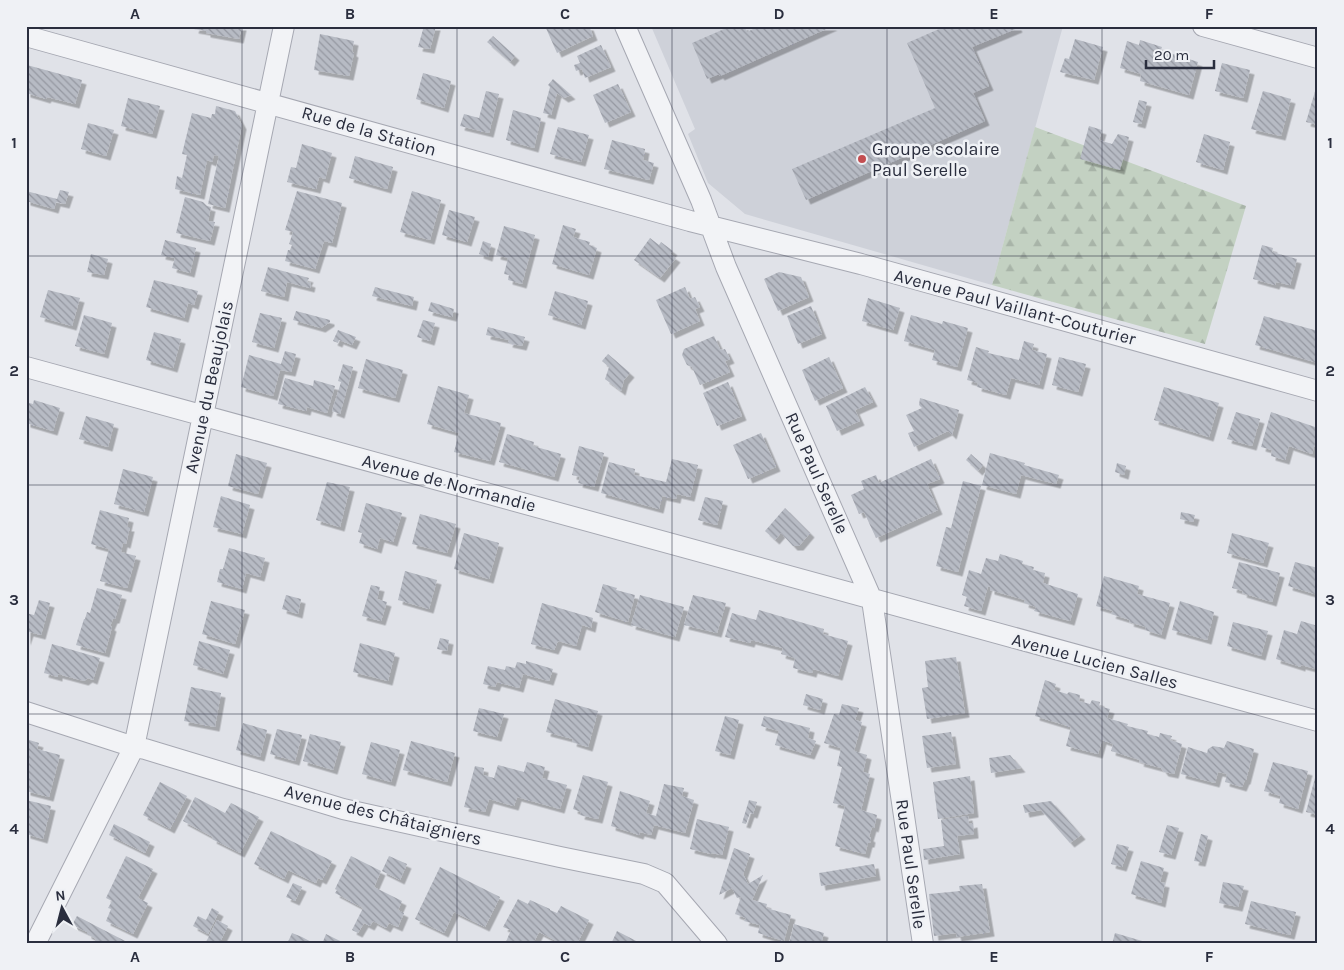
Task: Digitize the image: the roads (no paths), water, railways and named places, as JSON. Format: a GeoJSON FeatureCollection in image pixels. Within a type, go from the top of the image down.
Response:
{"type":"FeatureCollection","features":[{"type":"Feature","properties":{"kind":"street","name":"Avenue du Beaujolais"},"geometry":{"type":"LineString","coordinates":[[35,944],[134,747],[284,26]]}},
{"type":"Feature","properties":{"kind":"street","name":"Rue Paul Serelle"},"geometry":{"type":"LineString","coordinates":[[625,26],[711,226],[726,267],[872,600],[923,944]]}},
{"type":"Feature","properties":{"kind":"street"},"geometry":{"type":"LineString","coordinates":[[1203,26],[1318,58]]}},
{"type":"Feature","properties":{"kind":"street","name":"Rue de la Station"},"geometry":{"type":"LineString","coordinates":[[26,36],[711,226]]}},
{"type":"Feature","properties":{"kind":"street","name":"Avenue Paul Vaillant-Couturier"},"geometry":{"type":"LineString","coordinates":[[711,226],[861,264],[1318,390]]}},
{"type":"Feature","properties":{"kind":"street","name":"Avenue de Normandie"},"geometry":{"type":"LineString","coordinates":[[26,367],[872,600]]}},
{"type":"Feature","properties":{"kind":"street","name":"Avenue Lucien Salles"},"geometry":{"type":"LineString","coordinates":[[872,600],[1318,722]]}},
{"type":"Feature","properties":{"kind":"street","name":"Avenue des Châtaigniers"},"geometry":{"type":"LineString","coordinates":[[26,712],[134,747],[146,749],[342,809],[644,874],[665,883],[709,940]]}},
{"type":"Feature","properties":{"kind":"place","name":"Groupe scolaire Paul Serelle"},"geometry":{"type":"Point","coordinates":[862,159]}}]}
